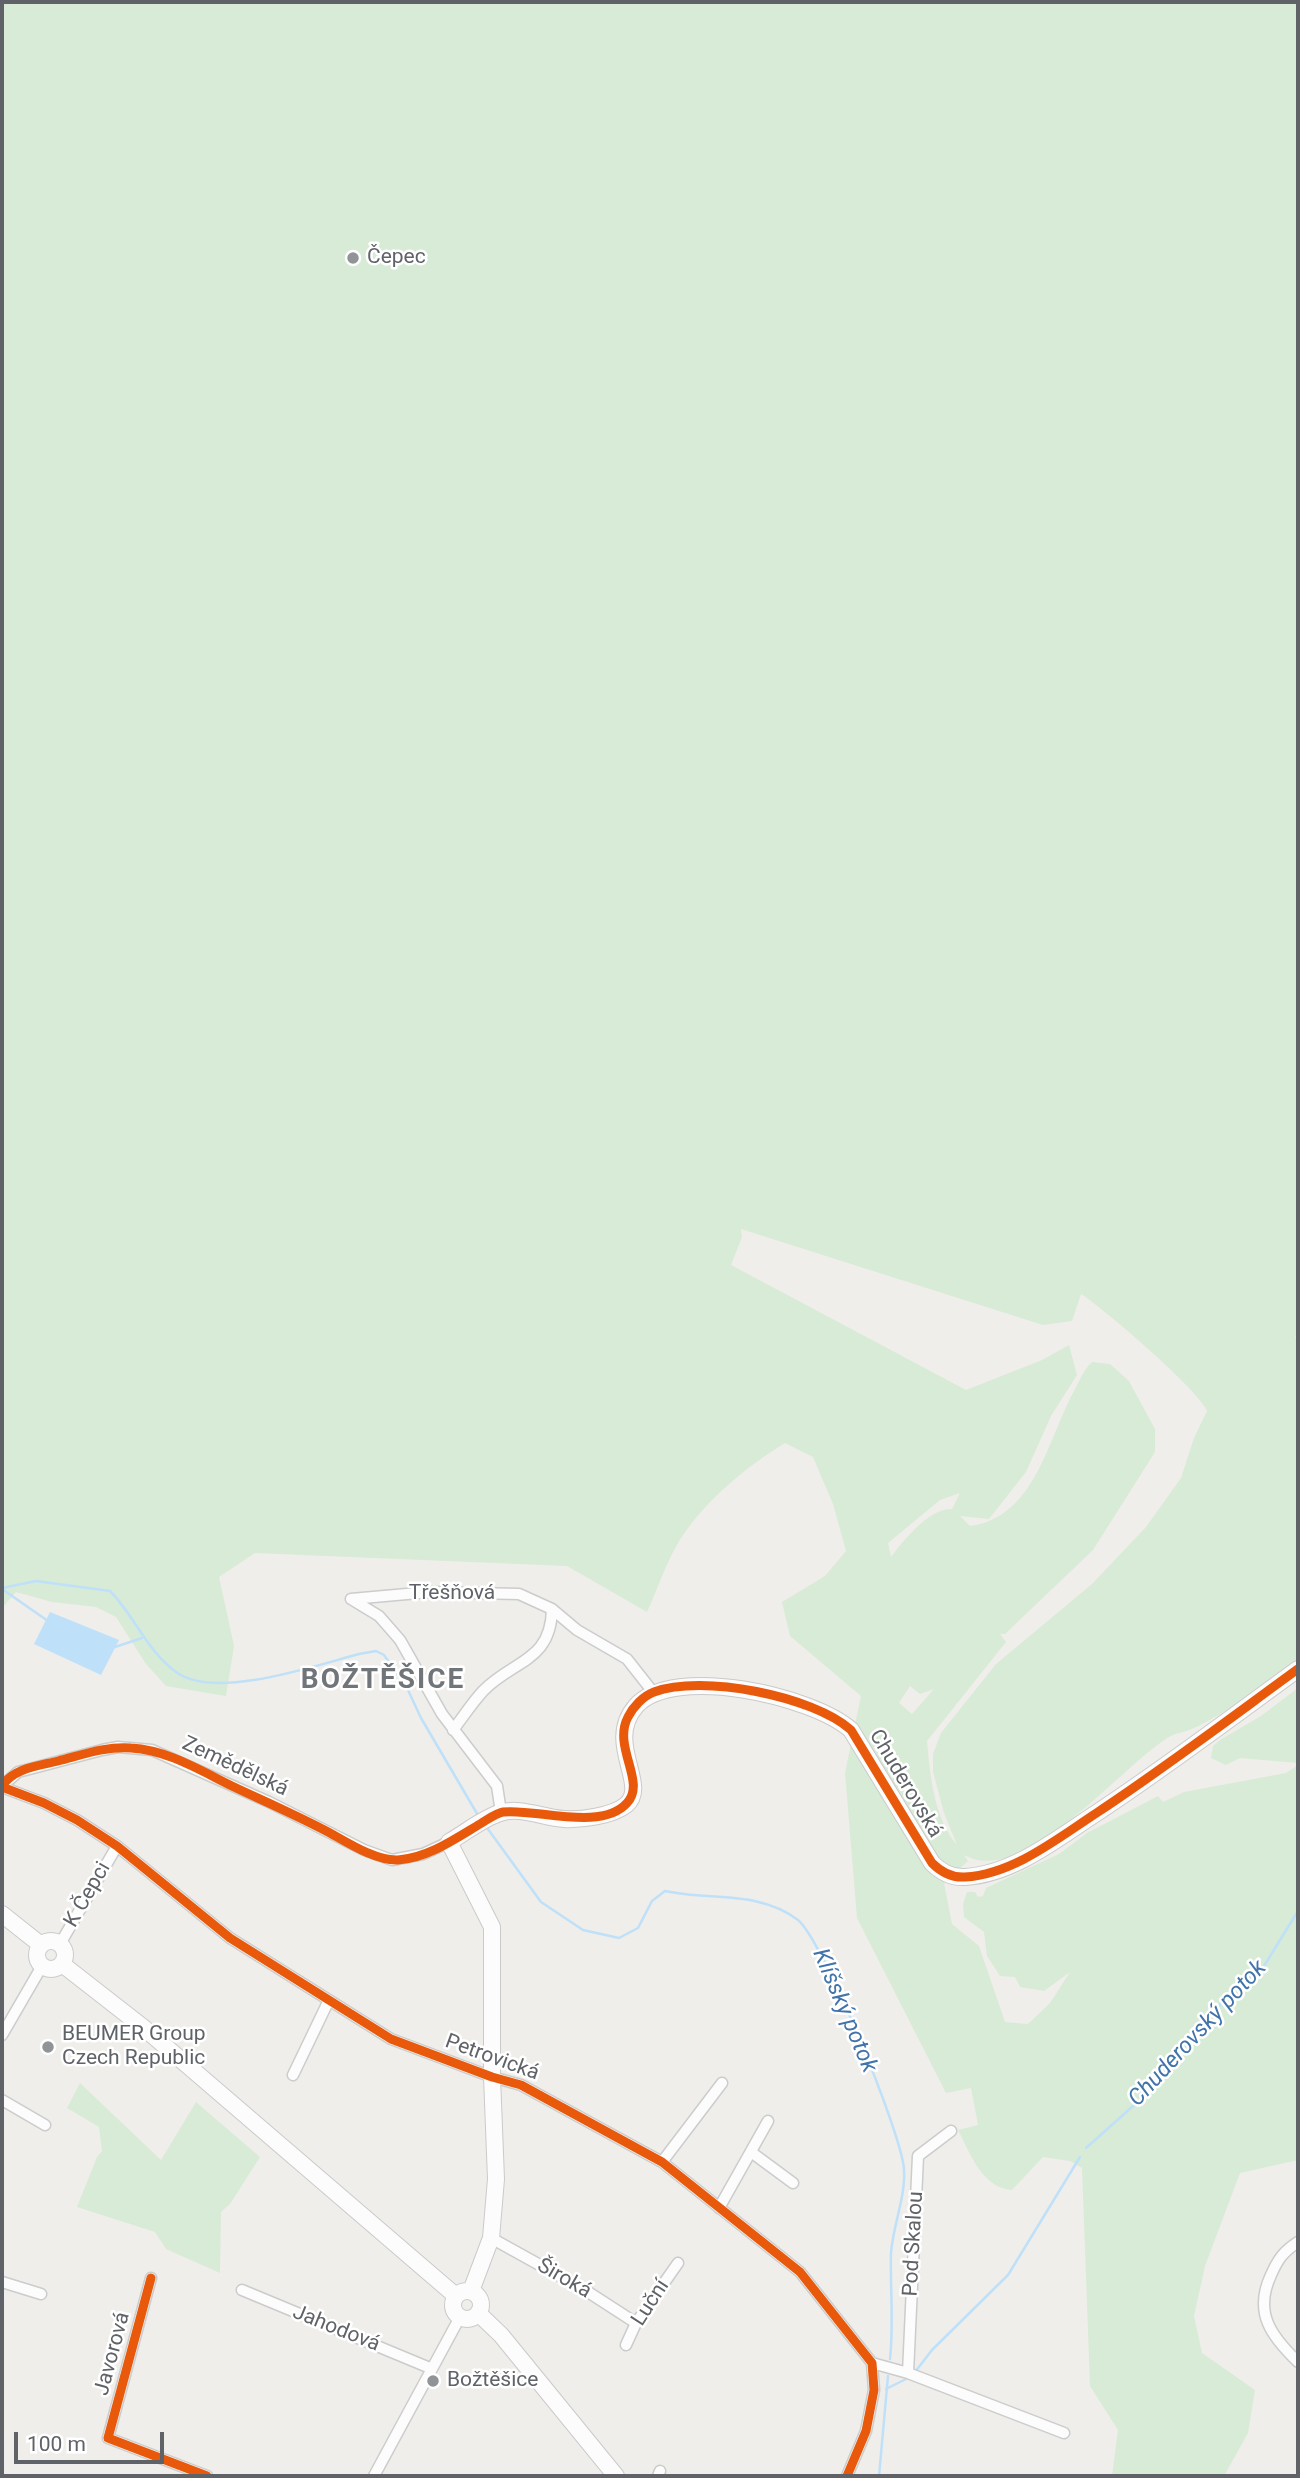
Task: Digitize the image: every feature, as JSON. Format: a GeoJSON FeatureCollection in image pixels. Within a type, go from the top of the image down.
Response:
{"type":"FeatureCollection","features":[{"type":"Feature","properties":{"kind":"street","name":"Třešňová"},"geometry":{"type":"LineString","coordinates":[[453,1730],[401,1640],[379,1616],[351,1599],[429,1592],[519,1594],[552,1609],[578,1630],[627,1659],[653,1692]]}},
{"type":"Feature","properties":{"kind":"street"},"geometry":{"type":"LineString","coordinates":[[489,1819],[497,1786],[453,1730],[485,1690],[536,1654],[552,1626],[552,1609]]}},
{"type":"Feature","properties":{"kind":"street","name":"Chuderovská"},"geometry":{"type":"LineString","coordinates":[[653,1692],[672,1688],[756,1691],[782,1696],[830,1714],[851,1730],[932,1863],[941,1871],[962,1877],[1016,1863],[1053,1842],[1139,1785],[1298,1669]]}},
{"type":"Feature","properties":{"kind":"street"},"geometry":{"type":"LineString","coordinates":[[62,1964],[144,2028],[463,2293],[481,2303],[478,2313],[470,2319],[460,2317],[453,2308],[463,2293],[491,2238],[496,2179],[492,2077],[492,1927],[449,1842],[489,1819],[564,1819],[607,1813],[626,1805],[634,1792],[634,1781],[623,1747],[624,1727],[635,1707],[653,1692]]}},
{"type":"Feature","properties":{"kind":"street","name":"Zemědělská"},"geometry":{"type":"LineString","coordinates":[[2,1787],[18,1772],[102,1750],[118,1747],[152,1750],[269,1802],[364,1850],[392,1860],[423,1854],[449,1842]]}},
{"type":"Feature","properties":{"kind":"street","name":"Petrovická"},"geometry":{"type":"LineString","coordinates":[[2,1787],[44,1803],[117,1846],[230,1938],[391,2039],[492,2077],[521,2085],[662,2162],[800,2272],[872,2363]]}},
{"type":"Feature","properties":{"kind":"street","name":"K Čepci"},"geometry":{"type":"LineString","coordinates":[[60,1944],[117,1846]]}},
{"type":"Feature","properties":{"kind":"street"},"geometry":{"type":"LineString","coordinates":[[2,1914],[41,1945]]}},
{"type":"Feature","properties":{"kind":"street"},"geometry":{"type":"LineString","coordinates":[[47,1941],[60,1944],[65,1953],[62,1964],[52,1969],[42,1966],[37,1956],[41,1945],[47,1941]]}},
{"type":"Feature","properties":{"kind":"street"},"geometry":{"type":"LineString","coordinates":[[2,2035],[42,1966]]}},
{"type":"Feature","properties":{"kind":"street"},"geometry":{"type":"LineString","coordinates":[[293,2075],[329,2000]]}},
{"type":"Feature","properties":{"kind":"street"},"geometry":{"type":"LineString","coordinates":[[662,2162],[722,2083]]}},
{"type":"Feature","properties":{"kind":"street"},"geometry":{"type":"LineString","coordinates":[[2,2100],[45,2125]]}},
{"type":"Feature","properties":{"kind":"street"},"geometry":{"type":"LineString","coordinates":[[719,2208],[768,2122]]}},
{"type":"Feature","properties":{"kind":"street","name":"Pod Skalou"},"geometry":{"type":"LineString","coordinates":[[912,2374],[918,2156],[951,2131]]}},
{"type":"Feature","properties":{"kind":"street"},"geometry":{"type":"LineString","coordinates":[[751,2152],[793,2183]]}},
{"type":"Feature","properties":{"kind":"street","name":"Široká"},"geometry":{"type":"LineString","coordinates":[[491,2238],[585,2290],[636,2323]]}},
{"type":"Feature","properties":{"kind":"street"},"geometry":{"type":"LineString","coordinates":[[1298,2242],[1281,2253],[1263,2296],[1262,2311],[1280,2345],[1298,2362]]}},
{"type":"Feature","properties":{"kind":"street","name":"Luční"},"geometry":{"type":"LineString","coordinates":[[626,2345],[636,2323],[678,2263]]}},
{"type":"Feature","properties":{"kind":"street","name":"Javorová"},"geometry":{"type":"LineString","coordinates":[[151,2278],[108,2438],[206,2476]]}},
{"type":"Feature","properties":{"kind":"street"},"geometry":{"type":"LineString","coordinates":[[2,2282],[41,2294]]}},
{"type":"Feature","properties":{"kind":"street","name":"Jahodová"},"geometry":{"type":"LineString","coordinates":[[242,2290],[430,2368]]}},
{"type":"Feature","properties":{"kind":"street"},"geometry":{"type":"LineString","coordinates":[[478,2313],[501,2334],[616,2476]]}},
{"type":"Feature","properties":{"kind":"street"},"geometry":{"type":"LineString","coordinates":[[374,2476],[430,2368],[460,2317]]}},
{"type":"Feature","properties":{"kind":"street"},"geometry":{"type":"LineString","coordinates":[[846,2476],[866,2431],[874,2390],[872,2363],[912,2374],[1064,2433]]}},
{"type":"Feature","properties":{"kind":"green space"},"geometry":{"type":"Polygon","coordinates":[[[2,2],[1298,2],[1298,1332],[1295,1337],[1298,1339],[1298,1662],[1236,1705],[1199,1726],[1169,1737],[1042,1840],[1014,1855],[988,1861],[964,1855],[968,1861],[944,1883],[952,1924],[979,1946],[1005,2022],[1028,2024],[1050,2003],[1070,1972],[1044,1991],[1020,1987],[1015,1977],[1000,1976],[987,1956],[984,1932],[964,1917],[963,1904],[967,1892],[975,1892],[978,1897],[983,1896],[986,1888],[1059,1854],[1087,1833],[1158,1796],[1163,1802],[1184,1792],[1286,1773],[1298,1765],[1298,2160],[1240,2173],[1205,2266],[1194,2316],[1202,2353],[1255,2390],[1248,2433],[1224,2476],[1112,2476],[1118,2430],[1090,2386],[1082,2168],[1070,2161],[1043,2157],[1012,2190],[1002,2188],[985,2176],[972,2159],[958,2130],[978,2125],[971,2088],[946,2093],[857,1918],[845,1773],[861,1696],[790,1636],[782,1602],[825,1576],[846,1551],[833,1504],[813,1457],[785,1443],[728,1485],[702,1510],[681,1538],[647,1612],[567,1566],[255,1553],[219,1577],[234,1646],[226,1696],[166,1686],[146,1664],[116,1617],[96,1607],[52,1602],[16,1592],[3,1607],[2,1619],[2,2]],[[741,1229],[742,1237],[731,1265],[966,1390],[1042,1360],[1069,1345],[1077,1375],[1051,1416],[1026,1472],[989,1519],[960,1516],[970,1526],[992,1520],[1010,1508],[1025,1492],[1037,1473],[1080,1378],[1092,1362],[1110,1364],[1129,1381],[1155,1429],[1155,1452],[1093,1550],[1005,1634],[1000,1634],[1006,1642],[927,1741],[938,1809],[957,1845],[944,1813],[933,1772],[933,1754],[941,1733],[996,1664],[1092,1584],[1146,1527],[1181,1478],[1194,1438],[1207,1411],[1169,1368],[1081,1294],[1072,1321],[1043,1325],[741,1229]],[[960,1493],[940,1500],[888,1543],[891,1557],[926,1520],[943,1510],[952,1509],[960,1493]],[[910,1686],[899,1703],[912,1714],[934,1689],[920,1694],[910,1686]]]}},
{"type":"Feature","properties":{"kind":"green space"},"geometry":{"type":"Polygon","coordinates":[[[1298,1688],[1298,1763],[1240,1758],[1226,1765],[1211,1758],[1213,1746],[1220,1740],[1261,1716],[1298,1688]]]}},
{"type":"Feature","properties":{"kind":"green space"},"geometry":{"type":"Polygon","coordinates":[[[80,2083],[161,2160],[196,2102],[260,2157],[230,2204],[221,2212],[220,2273],[166,2249],[155,2232],[77,2207],[97,2157],[102,2151],[99,2127],[67,2108],[80,2083]]]}},
{"type":"Feature","properties":{"kind":"water"},"geometry":{"type":"Polygon","coordinates":[[[50,1612],[119,1640],[101,1675],[34,1644],[50,1612]]]}},
{"type":"Feature","properties":{"kind":"waterway","name":"Klíšský potok"},"geometry":{"type":"LineString","coordinates":[[2,1588],[36,1581],[110,1591],[168,1666],[196,1681],[242,1682],[376,1651],[384,1655],[407,1688],[421,1718],[479,1817]]}},
{"type":"Feature","properties":{"kind":"waterway"},"geometry":{"type":"LineString","coordinates":[[2,1589],[48,1621]]}},
{"type":"Feature","properties":{"kind":"waterway"},"geometry":{"type":"LineString","coordinates":[[112,1648],[142,1638]]}},
{"type":"Feature","properties":{"kind":"waterway","name":"Klíšský potok"},"geometry":{"type":"LineString","coordinates":[[485,1825],[541,1902],[583,1930],[619,1938],[638,1928],[652,1901],[665,1891],[767,1904],[798,1920],[810,1935],[860,2039],[890,2119],[904,2169],[903,2190],[891,2253],[890,2359]]}},
{"type":"Feature","properties":{"kind":"waterway","name":"Chuderovský potok"},"geometry":{"type":"LineString","coordinates":[[1086,2148],[1142,2098],[1230,1993],[1264,1966],[1298,1911]]}},
{"type":"Feature","properties":{"kind":"waterway","name":"Chuderovský potok"},"geometry":{"type":"LineString","coordinates":[[915,2372],[932,2350],[1008,2275],[1080,2157]]}},
{"type":"Feature","properties":{"kind":"waterway","name":"Klíšský potok"},"geometry":{"type":"LineString","coordinates":[[879,2476],[888,2376]]}},
{"type":"Feature","properties":{"kind":"waterway","name":"Chuderovský potok"},"geometry":{"type":"LineString","coordinates":[[886,2389],[910,2377]]}},
{"type":"Feature","properties":{"kind":"cycle path"},"geometry":{"type":"LineString","coordinates":[[2,1786],[13,1775],[35,1766],[103,1750],[145,1750],[184,1762],[372,1855],[398,1860],[420,1856],[441,1847],[503,1812],[585,1818],[616,1812],[632,1795],[632,1774],[626,1752],[624,1728],[628,1717],[642,1699],[654,1692],[675,1687],[727,1687],[785,1698],[811,1707],[851,1730],[932,1863],[947,1874],[965,1877],[1001,1869],[1035,1853],[1149,1777],[1298,1669]]}},
{"type":"Feature","properties":{"kind":"cycle path"},"geometry":{"type":"LineString","coordinates":[[2,1787],[44,1803],[77,1820],[117,1846],[230,1938],[391,2039],[492,2077],[521,2085],[662,2162],[800,2272],[872,2363],[874,2390],[866,2431],[847,2476]]}},
{"type":"Feature","properties":{"kind":"cycle path"},"geometry":{"type":"LineString","coordinates":[[151,2278],[108,2438],[207,2476]]}},
{"type":"Feature","properties":{"kind":"place","name":"Čepec"},"geometry":{"type":"Point","coordinates":[353,258]}},
{"type":"Feature","properties":{"kind":"place","name":"BEUMER Group Czech Republic"},"geometry":{"type":"Point","coordinates":[48,2047]}},
{"type":"Feature","properties":{"kind":"place","name":"Božtěšice"},"geometry":{"type":"Point","coordinates":[433,2381]}},
{"type":"Feature","properties":{"kind":"district","name":"BOŽTĚŠICE"},"geometry":{"type":"Point","coordinates":[383,1681]}}]}
